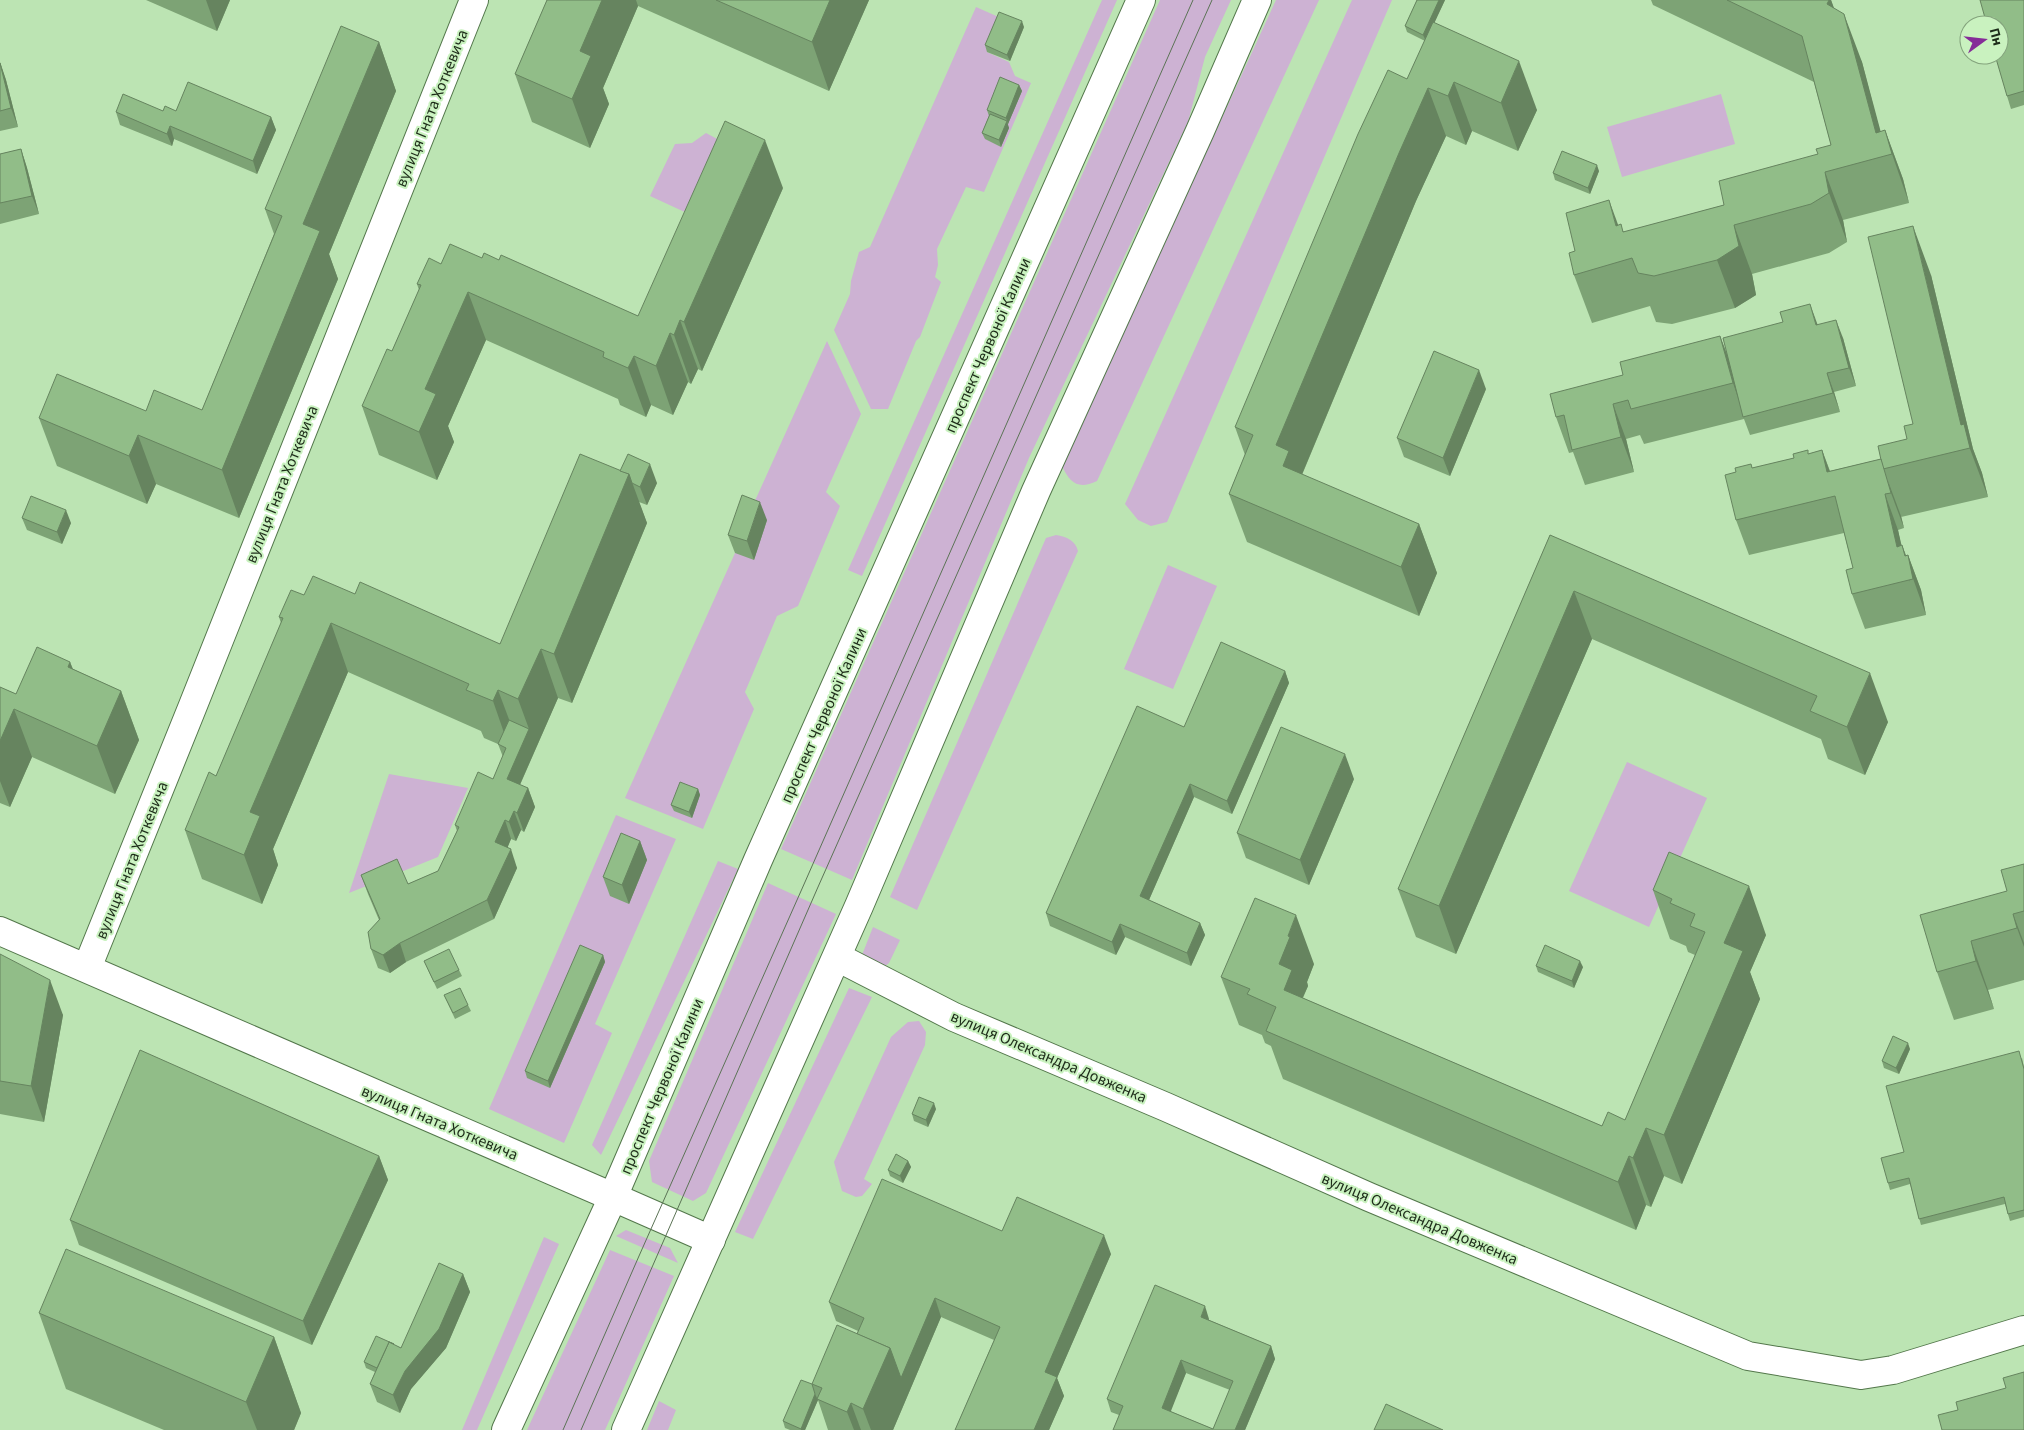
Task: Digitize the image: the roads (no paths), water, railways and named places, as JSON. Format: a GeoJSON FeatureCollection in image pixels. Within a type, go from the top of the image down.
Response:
{"type":"FeatureCollection","features":[{"type":"Feature","properties":{"kind":"main road","name":"вулиця Гната Хоткевича"},"geometry":{"type":"LineString","coordinates":[[87,968],[189,717],[474,0]]}},
{"type":"Feature","properties":{"kind":"main road","name":"проспект Червоної Калини"},"geometry":{"type":"LineString","coordinates":[[506,1430],[613,1197],[754,869],[1141,0]]}},
{"type":"Feature","properties":{"kind":"main road"},"geometry":{"type":"LineString","coordinates":[[626,1430],[837,957],[1036,491],[1196,140],[1257,0]]}},
{"type":"Feature","properties":{"kind":"main road","name":"вулиця Гната Хоткевича"},"geometry":{"type":"LineString","coordinates":[[0,931],[711,1240]]}},
{"type":"Feature","properties":{"kind":"main road","name":"вулиця Олександра Довженка"},"geometry":{"type":"LineString","coordinates":[[837,957],[954,1017],[1157,1103],[1369,1197],[1748,1356],[1861,1374],[1893,1370],[2024,1330]]}},
{"type":"Feature","properties":{"kind":"tram line"},"geometry":{"type":"LineString","coordinates":[[563,1430],[1193,0]]}},
{"type":"Feature","properties":{"kind":"tram line"},"geometry":{"type":"LineString","coordinates":[[581,1430],[818,887],[1212,0]]}}]}
